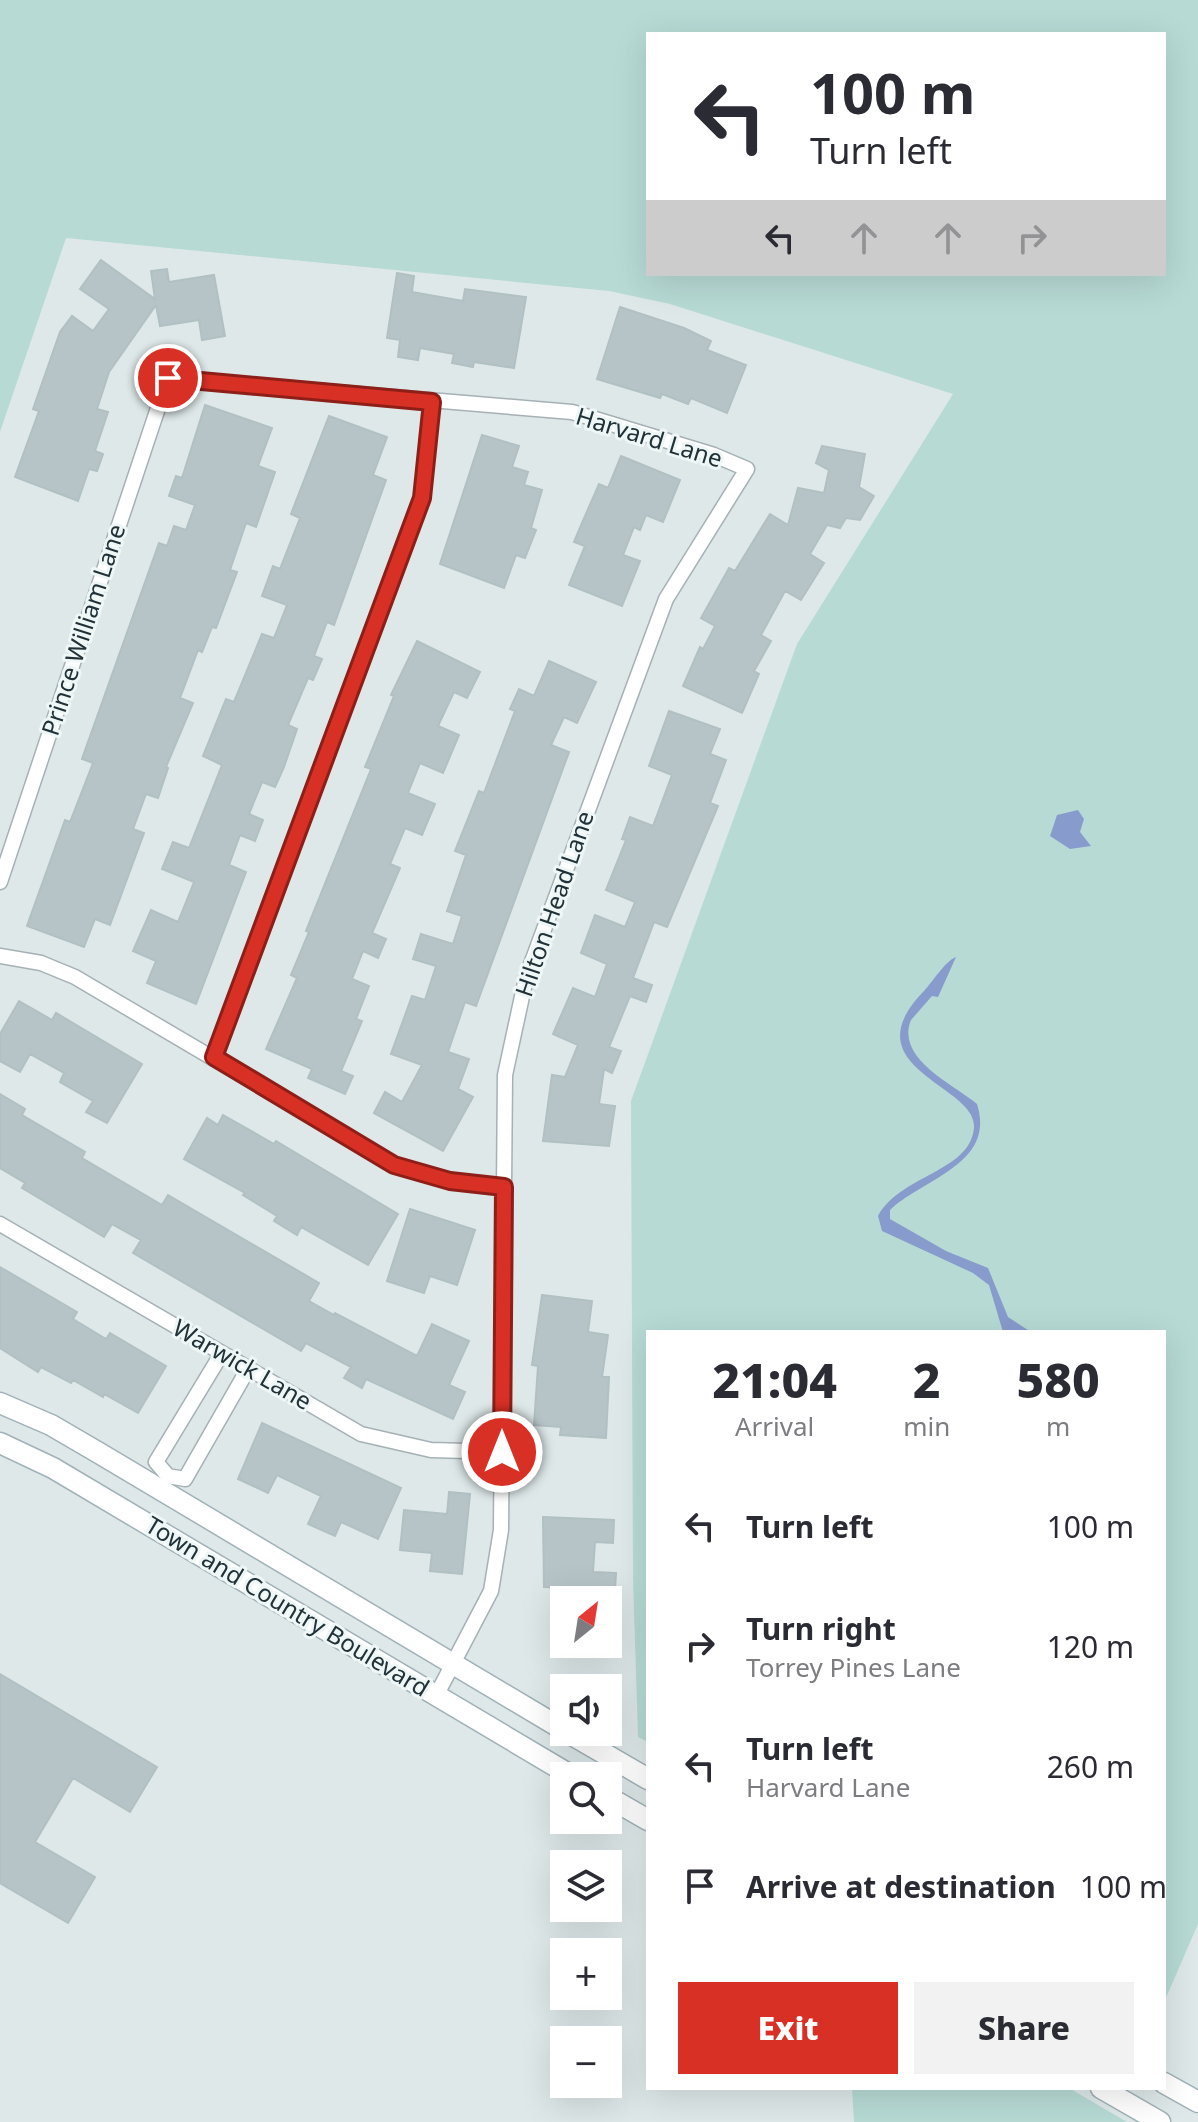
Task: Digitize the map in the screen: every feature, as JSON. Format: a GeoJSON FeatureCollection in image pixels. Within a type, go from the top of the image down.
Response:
{"type":"FeatureCollection","features":[{"type":"Feature","properties":{"kind":"main road","name":"Town and Country Boulevard"},"geometry":{"type":"LineString","coordinates":[[0,1403],[51,1425],[123,1468],[164,1483],[453,1665],[550,1722]]}},
{"type":"Feature","properties":{"kind":"main road","name":"Town and Country Boulevard"},"geometry":{"type":"LineString","coordinates":[[0,1443],[53,1468],[550,1763]]}},
{"type":"Feature","properties":{"kind":"main road"},"geometry":{"type":"LineString","coordinates":[[105,1499],[123,1468]]}},
{"type":"Feature","properties":{"kind":"main road","name":"Town and Country Boulevard"},"geometry":{"type":"LineString","coordinates":[[591,1746],[646,1778]]}},
{"type":"Feature","properties":{"kind":"main road"},"geometry":{"type":"LineString","coordinates":[[622,1805],[646,1819]]}},
{"type":"Feature","properties":{"kind":"main road"},"geometry":{"type":"LineString","coordinates":[[1166,2084],[1198,2102]]}},
{"type":"Feature","properties":{"kind":"main road"},"geometry":{"type":"LineString","coordinates":[[1104,2090],[1160,2122]]}},
{"type":"Feature","properties":{"kind":"street","name":"Harvard Lane"},"geometry":{"type":"LineString","coordinates":[[168,378],[572,412],[714,455],[747,469]]}},
{"type":"Feature","properties":{"kind":"street","name":"Prince William Lane"},"geometry":{"type":"LineString","coordinates":[[0,882],[168,378]]}},
{"type":"Feature","properties":{"kind":"street"},"geometry":{"type":"LineString","coordinates":[[214,1057],[422,498],[432,402]]}},
{"type":"Feature","properties":{"kind":"street","name":"Hilton Head Lane"},"geometry":{"type":"LineString","coordinates":[[436,1696],[491,1591],[501,1530],[505,1075],[526,978],[666,599],[747,469]]}},
{"type":"Feature","properties":{"kind":"street"},"geometry":{"type":"LineString","coordinates":[[0,956],[41,963],[75,977],[394,1165],[450,1181],[504,1187]]}},
{"type":"Feature","properties":{"kind":"street","name":"Warwick Lane"},"geometry":{"type":"LineString","coordinates":[[0,1224],[361,1434],[431,1450],[502,1452]]}},
{"type":"Feature","properties":{"kind":"street"},"geometry":{"type":"LineString","coordinates":[[222,1353],[156,1462],[164,1483],[185,1479],[248,1369]]}},
{"type":"Feature","properties":{"kind":"green space"},"geometry":{"type":"Polygon","coordinates":[[[0,0],[1198,0],[1198,1924],[1166,1998],[1166,1330],[646,1330],[646,1741],[638,1737],[633,1579],[631,1101],[797,644],[953,394],[670,304],[609,291],[66,238],[0,432],[0,0]]]}},
{"type":"Feature","properties":{"kind":"green space"},"geometry":{"type":"Polygon","coordinates":[[[852,2090],[1072,2090],[1127,2122],[854,2122],[852,2090]]]}},
{"type":"Feature","properties":{"kind":"water"},"geometry":{"type":"Polygon","coordinates":[[[1078,810],[1084,819],[1080,832],[1091,846],[1070,849],[1050,836],[1057,815],[1078,810]]]}},
{"type":"Feature","properties":{"kind":"water"},"geometry":{"type":"Polygon","coordinates":[[[956,957],[938,997],[932,996],[911,1020],[908,1034],[911,1047],[919,1059],[977,1104],[980,1124],[976,1141],[953,1168],[890,1210],[890,1219],[946,1251],[988,1268],[1008,1317],[1028,1330],[1002,1330],[989,1285],[973,1273],[882,1231],[878,1216],[888,1202],[948,1164],[970,1143],[974,1128],[970,1113],[957,1099],[922,1073],[908,1058],[900,1040],[904,1018],[956,957]]]}},
{"type":"Feature","properties":{"kind":"building"},"geometry":{"type":"Polygon","coordinates":[[[101,260],[155,299],[151,271],[167,269],[169,282],[214,275],[225,336],[202,340],[199,320],[160,326],[156,305],[109,372],[97,409],[108,412],[95,451],[103,454],[97,471],[89,469],[78,501],[15,477],[39,411],[33,409],[60,332],[72,316],[93,331],[109,309],[80,289],[101,260]]]}},
{"type":"Feature","properties":{"kind":"building"},"geometry":{"type":"Polygon","coordinates":[[[397,273],[414,276],[412,292],[463,301],[465,289],[526,297],[514,368],[474,362],[473,367],[452,363],[454,354],[420,348],[418,360],[398,357],[400,340],[387,338],[397,273]]]}},
{"type":"Feature","properties":{"kind":"building"},"geometry":{"type":"Polygon","coordinates":[[[620,307],[684,328],[711,341],[707,350],[746,365],[727,413],[691,398],[688,404],[662,394],[660,398],[597,379],[620,307]]]}},
{"type":"Feature","properties":{"kind":"building"},"geometry":{"type":"Polygon","coordinates":[[[205,405],[272,428],[258,466],[275,472],[256,527],[246,523],[230,570],[237,572],[216,628],[212,627],[202,652],[198,650],[180,698],[193,703],[166,767],[158,798],[146,794],[133,829],[144,833],[110,925],[95,919],[84,947],[27,926],[65,820],[70,822],[93,763],[82,759],[159,543],[167,546],[174,526],[186,530],[195,505],[169,496],[176,476],[182,478],[205,405]]]}},
{"type":"Feature","properties":{"kind":"building"},"geometry":{"type":"Polygon","coordinates":[[[329,416],[387,437],[373,475],[386,480],[334,625],[327,622],[314,656],[322,659],[313,680],[308,678],[288,725],[297,729],[284,767],[275,787],[262,782],[249,814],[263,820],[255,841],[240,835],[229,865],[246,872],[196,1004],[147,983],[156,961],[133,951],[151,910],[178,922],[194,882],[162,869],[173,842],[189,848],[222,765],[203,756],[226,699],[234,702],[262,634],[274,638],[287,605],[262,596],[273,566],[280,569],[300,518],[291,514],[329,416]]]}},
{"type":"Feature","properties":{"kind":"building"},"geometry":{"type":"Polygon","coordinates":[[[482,435],[519,446],[512,467],[528,472],[524,485],[542,490],[531,528],[536,530],[525,558],[516,555],[504,588],[440,564],[482,435]]]}},
{"type":"Feature","properties":{"kind":"building"},"geometry":{"type":"Polygon","coordinates":[[[822,446],[865,454],[859,487],[874,496],[860,520],[846,518],[840,528],[827,525],[810,554],[824,563],[801,600],[785,591],[761,635],[771,641],[754,671],[759,674],[742,713],[683,686],[700,647],[703,649],[715,626],[701,618],[729,568],[735,571],[770,514],[788,525],[798,488],[824,493],[829,470],[816,463],[822,446]]]}},
{"type":"Feature","properties":{"kind":"building"},"geometry":{"type":"Polygon","coordinates":[[[621,456],[680,480],[663,522],[646,515],[640,530],[634,527],[623,555],[640,561],[622,606],[569,585],[585,546],[574,542],[599,484],[608,488],[621,456]]]}},
{"type":"Feature","properties":{"kind":"building"},"geometry":{"type":"Polygon","coordinates":[[[417,641],[480,672],[467,698],[454,692],[438,726],[459,735],[443,773],[420,763],[408,793],[435,804],[422,835],[405,828],[390,864],[400,868],[372,933],[386,939],[378,958],[363,951],[352,979],[369,986],[356,1019],[362,1021],[341,1071],[353,1076],[345,1094],[308,1078],[312,1069],[266,1049],[297,978],[291,975],[309,932],[306,931],[371,769],[365,767],[394,696],[391,695],[417,641]]]}},
{"type":"Feature","properties":{"kind":"building"},"geometry":{"type":"Polygon","coordinates":[[[549,661],[596,682],[577,723],[564,717],[551,745],[569,752],[476,1006],[465,1002],[448,1052],[469,1059],[458,1089],[473,1097],[443,1151],[374,1113],[385,1092],[402,1102],[422,1065],[391,1054],[412,996],[425,1000],[436,966],[413,959],[421,934],[453,944],[462,916],[447,911],[466,855],[455,851],[479,791],[484,793],[515,711],[510,709],[519,689],[534,696],[549,661]]]}},
{"type":"Feature","properties":{"kind":"building"},"geometry":{"type":"Polygon","coordinates":[[[669,711],[720,729],[710,754],[726,760],[710,803],[718,806],[667,927],[654,922],[633,978],[652,985],[646,1002],[630,996],[609,1047],[621,1051],[612,1073],[604,1069],[599,1104],[615,1106],[609,1146],[543,1141],[552,1075],[565,1077],[578,1045],[553,1034],[573,988],[595,997],[607,964],[581,953],[595,915],[625,927],[635,902],[606,890],[626,840],[622,839],[630,817],[653,826],[672,775],[649,766],[669,711]]]}},
{"type":"Feature","properties":{"kind":"building"},"geometry":{"type":"Polygon","coordinates":[[[19,1001],[52,1020],[56,1013],[142,1064],[107,1123],[86,1112],[93,1101],[60,1082],[64,1073],[30,1054],[20,1072],[0,1061],[0,1034],[19,1001]]]}},
{"type":"Feature","properties":{"kind":"building"},"geometry":{"type":"Polygon","coordinates":[[[0,1094],[25,1109],[22,1115],[85,1152],[82,1158],[162,1205],[168,1195],[319,1283],[309,1301],[334,1315],[417,1356],[432,1324],[469,1341],[449,1385],[465,1392],[453,1419],[366,1379],[362,1388],[344,1378],[351,1367],[306,1343],[301,1351],[133,1253],[141,1240],[112,1224],[104,1237],[22,1188],[25,1183],[0,1168],[0,1094]]]}},
{"type":"Feature","properties":{"kind":"building"},"geometry":{"type":"Polygon","coordinates":[[[223,1115],[274,1144],[276,1141],[398,1214],[368,1265],[301,1227],[297,1235],[274,1221],[277,1216],[243,1195],[245,1193],[184,1159],[207,1118],[218,1125],[223,1115]]]}},
{"type":"Feature","properties":{"kind":"building"},"geometry":{"type":"Polygon","coordinates":[[[410,1209],[475,1230],[457,1285],[430,1276],[424,1293],[387,1281],[410,1209]]]}},
{"type":"Feature","properties":{"kind":"building"},"geometry":{"type":"Polygon","coordinates":[[[0,1267],[77,1312],[73,1319],[106,1339],[110,1333],[166,1366],[138,1413],[73,1380],[71,1383],[41,1367],[38,1372],[0,1348],[0,1267]]]}},
{"type":"Feature","properties":{"kind":"building"},"geometry":{"type":"Polygon","coordinates":[[[542,1295],[592,1301],[588,1332],[608,1335],[602,1377],[609,1377],[606,1438],[560,1435],[561,1427],[534,1425],[538,1366],[532,1365],[542,1295]]]}},
{"type":"Feature","properties":{"kind":"building"},"geometry":{"type":"Polygon","coordinates":[[[262,1423],[401,1488],[378,1539],[341,1522],[335,1536],[308,1524],[321,1496],[277,1475],[268,1493],[238,1479],[262,1423]]]}},
{"type":"Feature","properties":{"kind":"building"},"geometry":{"type":"Polygon","coordinates":[[[449,1492],[470,1494],[462,1574],[430,1571],[432,1553],[400,1550],[404,1510],[447,1514],[449,1492]]]}},
{"type":"Feature","properties":{"kind":"building"},"geometry":{"type":"Polygon","coordinates":[[[543,1517],[614,1520],[613,1543],[595,1542],[593,1572],[616,1573],[615,1586],[544,1587],[543,1517]]]}},
{"type":"Feature","properties":{"kind":"building"},"geometry":{"type":"Polygon","coordinates":[[[0,1674],[157,1767],[130,1812],[73,1778],[35,1842],[95,1877],[68,1923],[0,1883],[0,1674]]]}},
{"type":"Feature","properties":{"kind":"route"},"geometry":{"type":"LineString","coordinates":[[168,378],[432,402],[422,498],[214,1057],[394,1165],[450,1181],[504,1187],[502,1452]]}}]}
